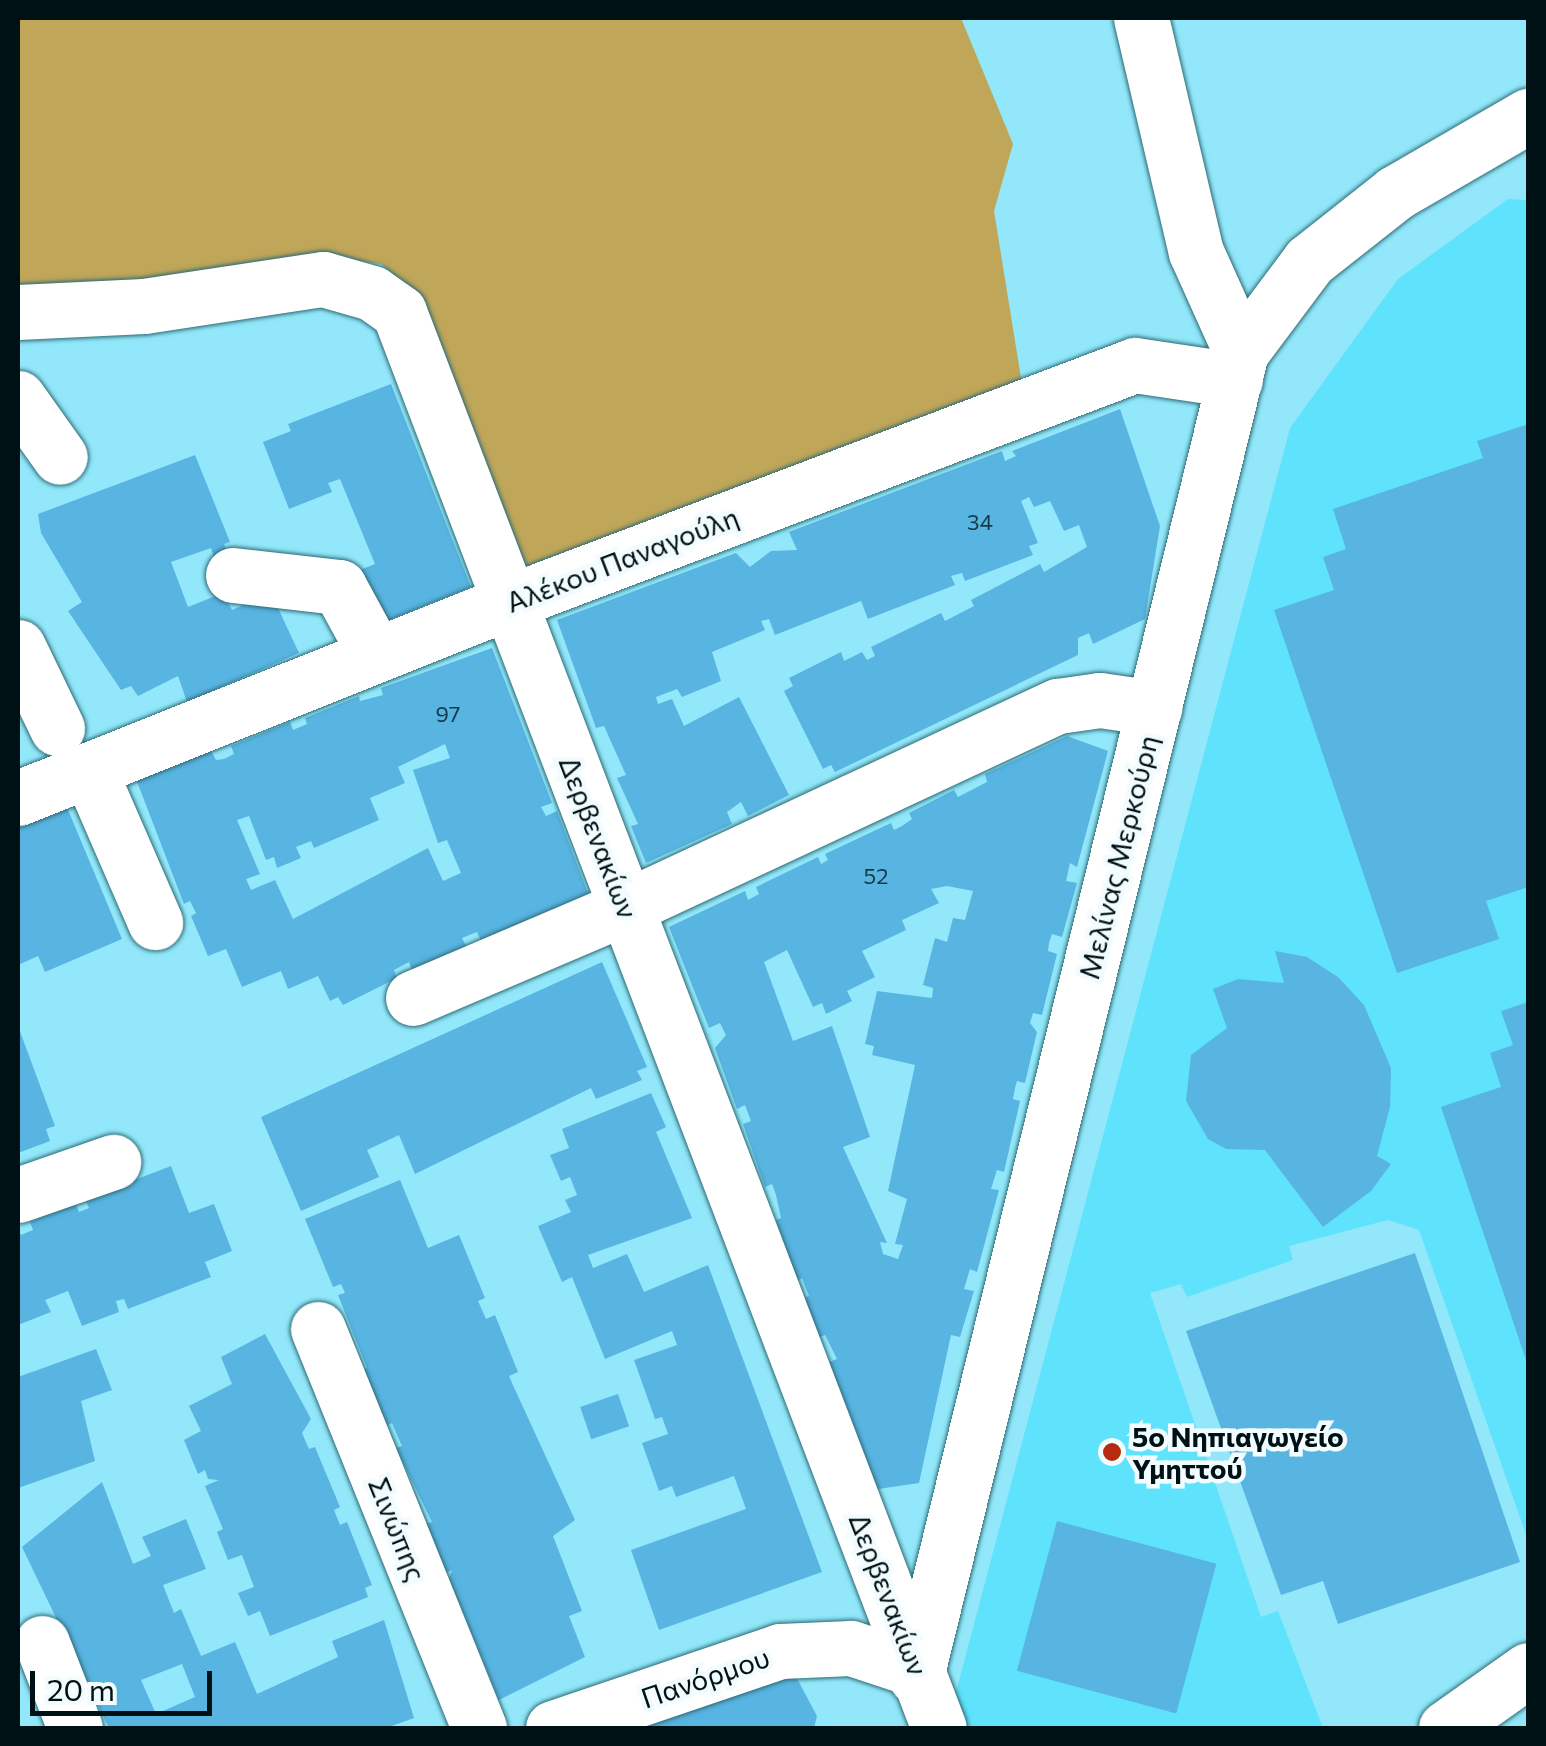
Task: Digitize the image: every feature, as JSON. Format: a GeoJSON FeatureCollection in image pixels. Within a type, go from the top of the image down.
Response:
{"type":"FeatureCollection","features":[{"type":"Feature","properties":{"kind":"street"},"geometry":{"type":"LineString","coordinates":[[1142,18],[1196,252],[1238,366]]}},
{"type":"Feature","properties":{"kind":"street","name":"Μελίνας Μερκούρη"},"geometry":{"type":"LineString","coordinates":[[904,1728],[1238,366],[1309,262],[1394,193],[1528,116]]}},
{"type":"Feature","properties":{"kind":"street","name":"Δερβενακίων"},"geometry":{"type":"LineString","coordinates":[[18,312],[144,306],[323,278],[372,293],[399,312],[940,1728]]}},
{"type":"Feature","properties":{"kind":"street","name":"Αλέκου Παναγούλη"},"geometry":{"type":"LineString","coordinates":[[18,798],[73,749],[376,655],[1135,365],[1238,366]]}},
{"type":"Feature","properties":{"kind":"street"},"geometry":{"type":"LineString","coordinates":[[18,398],[60,457]]}},
{"type":"Feature","properties":{"kind":"street"},"geometry":{"type":"LineString","coordinates":[[233,576],[339,587],[376,655]]}},
{"type":"Feature","properties":{"kind":"street"},"geometry":{"type":"LineString","coordinates":[[18,647],[73,749],[155,922]]}},
{"type":"Feature","properties":{"kind":"street"},"geometry":{"type":"LineString","coordinates":[[413,998],[626,907],[1058,706],[1100,700],[1154,708]]}},
{"type":"Feature","properties":{"kind":"street"},"geometry":{"type":"LineString","coordinates":[[18,1195],[112,1162]]}},
{"type":"Feature","properties":{"kind":"street","name":"Σινώπης"},"geometry":{"type":"LineString","coordinates":[[318,1329],[478,1728]]}},
{"type":"Feature","properties":{"kind":"street"},"geometry":{"type":"LineString","coordinates":[[42,1642],[74,1728]]}},
{"type":"Feature","properties":{"kind":"street","name":"Πανόρμου"},"geometry":{"type":"LineString","coordinates":[[553,1728],[780,1651],[851,1648],[918,1670]]}},
{"type":"Feature","properties":{"kind":"street"},"geometry":{"type":"LineString","coordinates":[[1446,1728],[1528,1670]]}},
{"type":"Feature","properties":{"kind":"shaded area"},"geometry":{"type":"Polygon","coordinates":[[[18,18],[961,18],[1013,144],[994,211],[1022,384],[528,578],[418,293],[381,264],[335,258],[18,295],[18,18]]]}},
{"type":"Feature","properties":{"kind":"shaded area"},"geometry":{"type":"Polygon","coordinates":[[[1508,199],[1528,200],[1528,1540],[1419,1230],[1388,1220],[1289,1246],[1293,1260],[1187,1297],[1181,1284],[1150,1293],[1261,1617],[1278,1611],[1323,1728],[966,1728],[954,1700],[1290,428],[1398,279],[1508,199]]]}},
{"type":"Feature","properties":{"kind":"building"},"geometry":{"type":"Polygon","coordinates":[[[391,384],[471,587],[379,624],[357,571],[375,564],[340,479],[328,483],[332,492],[289,509],[263,442],[291,431],[288,424],[391,384]]]}},
{"type":"Feature","properties":{"kind":"building"},"geometry":{"type":"Polygon","coordinates":[[[1120,409],[1160,526],[1145,619],[1093,644],[1089,633],[1078,638],[1078,655],[835,772],[831,765],[823,769],[784,691],[793,686],[789,678],[841,652],[844,661],[862,652],[867,660],[875,656],[871,647],[941,613],[945,621],[974,606],[971,600],[1040,564],[1044,572],[1087,547],[1079,525],[1064,531],[1050,501],[1034,507],[1029,497],[1021,501],[1038,543],[1029,546],[1033,555],[965,581],[962,573],[951,576],[955,585],[868,619],[861,601],[775,635],[769,619],[761,621],[765,630],[712,652],[721,681],[682,697],[677,689],[656,697],[658,704],[672,699],[684,726],[739,697],[789,795],[748,816],[741,802],[727,812],[732,824],[646,863],[631,826],[638,824],[617,778],[626,775],[604,726],[596,728],[557,620],[736,553],[750,567],[771,551],[797,550],[789,532],[1002,451],[1005,461],[1016,456],[1012,451],[1120,409]]]}},
{"type":"Feature","properties":{"kind":"building"},"geometry":{"type":"Polygon","coordinates":[[[1528,424],[1528,887],[1486,901],[1499,939],[1397,973],[1274,610],[1334,590],[1323,557],[1346,549],[1333,509],[1483,458],[1477,441],[1528,424]]]}},
{"type":"Feature","properties":{"kind":"building"},"geometry":{"type":"Polygon","coordinates":[[[195,455],[230,542],[224,544],[227,552],[214,557],[211,548],[171,562],[188,607],[223,593],[232,610],[271,593],[299,653],[187,702],[178,676],[138,696],[131,686],[121,690],[68,611],[82,602],[41,533],[38,514],[195,455]]]}},
{"type":"Feature","properties":{"kind":"building"},"geometry":{"type":"Polygon","coordinates":[[[492,648],[552,803],[541,807],[546,816],[557,811],[589,896],[482,943],[477,932],[462,938],[467,948],[413,973],[409,962],[394,970],[397,978],[343,1005],[338,997],[330,1001],[318,976],[288,989],[281,971],[242,987],[226,949],[208,956],[191,916],[196,913],[190,901],[184,904],[136,779],[209,747],[216,760],[224,759],[234,754],[231,746],[290,722],[293,730],[307,724],[305,718],[359,696],[360,701],[383,695],[381,688],[492,648]],[[445,744],[398,767],[405,783],[370,798],[379,820],[314,848],[311,841],[296,847],[301,858],[277,868],[274,857],[266,860],[249,816],[237,820],[260,874],[246,879],[251,890],[275,880],[293,919],[428,848],[443,881],[461,873],[447,840],[438,843],[413,770],[450,758],[445,744]]]}},
{"type":"Feature","properties":{"kind":"building"},"geometry":{"type":"Polygon","coordinates":[[[1067,736],[1108,751],[1077,867],[1070,863],[1066,881],[1077,883],[1062,937],[1052,934],[1049,943],[1048,951],[1057,954],[1042,1015],[1033,1013],[1030,1023],[1037,1032],[1025,1083],[1017,1081],[1015,1088],[1013,1099],[1020,1101],[1004,1172],[997,1170],[991,1189],[999,1190],[977,1272],[970,1269],[964,1289],[974,1291],[960,1337],[951,1335],[919,1483],[878,1489],[829,1362],[837,1359],[825,1335],[817,1338],[801,1299],[809,1296],[802,1278],[797,1281],[776,1220],[781,1218],[776,1195],[772,1184],[765,1187],[743,1124],[751,1121],[745,1105],[737,1109],[715,1048],[726,1035],[720,1023],[709,1028],[669,927],[745,891],[748,900],[759,894],[756,887],[818,857],[821,864],[828,860],[825,854],[891,823],[894,830],[912,819],[909,813],[954,790],[958,797],[987,782],[985,774],[1067,736]],[[947,886],[931,889],[939,903],[902,920],[906,930],[862,951],[875,977],[847,991],[852,1001],[826,1014],[822,1003],[813,1007],[787,950],[764,962],[793,1041],[832,1026],[870,1137],[843,1147],[887,1243],[880,1242],[883,1254],[898,1259],[903,1245],[895,1244],[907,1199],[888,1191],[915,1065],[872,1055],[874,1046],[865,1044],[877,991],[932,998],[933,988],[923,985],[935,938],[947,942],[953,918],[965,920],[973,891],[947,886]]]}},
{"type":"Feature","properties":{"kind":"building"},"geometry":{"type":"Polygon","coordinates":[[[66,805],[122,939],[45,972],[38,956],[18,965],[18,825],[66,805]]]}},
{"type":"Feature","properties":{"kind":"building"},"geometry":{"type":"Polygon","coordinates":[[[1275,951],[1307,957],[1338,977],[1364,1005],[1391,1068],[1390,1107],[1377,1156],[1391,1164],[1371,1191],[1323,1227],[1265,1150],[1226,1149],[1208,1139],[1186,1101],[1191,1055],[1227,1028],[1213,989],[1238,979],[1284,983],[1275,951]]]}},
{"type":"Feature","properties":{"kind":"building"},"geometry":{"type":"Polygon","coordinates":[[[602,962],[647,1067],[637,1071],[642,1080],[596,1099],[591,1088],[415,1174],[399,1135],[367,1150],[379,1177],[301,1211],[261,1117],[602,962]]]}},
{"type":"Feature","properties":{"kind":"building"},"geometry":{"type":"Polygon","coordinates":[[[1528,1002],[1528,1366],[1441,1107],[1501,1087],[1490,1053],[1513,1045],[1501,1011],[1528,1002]]]}},
{"type":"Feature","properties":{"kind":"building"},"geometry":{"type":"Polygon","coordinates":[[[18,1026],[55,1126],[46,1129],[50,1141],[18,1153],[18,1026]]]}},
{"type":"Feature","properties":{"kind":"building"},"geometry":{"type":"Polygon","coordinates":[[[651,1093],[666,1127],[656,1132],[692,1218],[588,1255],[593,1268],[627,1254],[644,1292],[708,1265],[822,1572],[659,1630],[631,1550],[746,1509],[734,1476],[676,1497],[672,1486],[659,1491],[642,1443],[668,1434],[662,1417],[655,1419],[634,1360],[677,1345],[672,1331],[605,1359],[572,1277],[562,1282],[538,1226],[571,1212],[565,1200],[577,1195],[570,1177],[561,1181],[550,1155],[569,1148],[562,1129],[651,1093]]]}},
{"type":"Feature","properties":{"kind":"building"},"geometry":{"type":"Polygon","coordinates":[[[171,1166],[189,1213],[214,1204],[232,1251],[205,1262],[211,1277],[128,1309],[124,1299],[116,1301],[119,1312],[82,1326],[68,1291],[45,1300],[51,1312],[18,1325],[18,1228],[21,1235],[33,1230],[30,1222],[76,1204],[79,1212],[89,1208],[85,1199],[171,1166]]]}},
{"type":"Feature","properties":{"kind":"building"},"geometry":{"type":"Polygon","coordinates":[[[400,1180],[428,1248],[459,1235],[485,1298],[478,1301],[486,1319],[495,1315],[518,1372],[509,1376],[575,1520],[553,1536],[582,1611],[569,1616],[585,1657],[499,1700],[449,1579],[452,1570],[446,1573],[425,1524],[432,1522],[396,1448],[402,1446],[392,1423],[386,1426],[362,1370],[367,1368],[338,1295],[345,1293],[341,1284],[333,1287],[305,1219],[400,1180]]]}},
{"type":"Feature","properties":{"kind":"building"},"geometry":{"type":"Polygon","coordinates":[[[1415,1253],[1520,1562],[1338,1624],[1323,1581],[1281,1595],[1186,1331],[1415,1253]]]}},
{"type":"Feature","properties":{"kind":"building"},"geometry":{"type":"Polygon","coordinates":[[[265,1334],[311,1419],[302,1433],[309,1449],[315,1447],[340,1507],[334,1510],[340,1525],[347,1522],[372,1585],[365,1588],[368,1597],[270,1636],[260,1611],[248,1616],[238,1593],[254,1587],[242,1555],[228,1560],[217,1532],[223,1529],[205,1486],[219,1480],[208,1479],[205,1470],[198,1474],[184,1440],[201,1431],[189,1406],[232,1384],[221,1357],[265,1334]]]}},
{"type":"Feature","properties":{"kind":"building"},"geometry":{"type":"Polygon","coordinates":[[[96,1349],[112,1390],[81,1401],[95,1461],[18,1488],[18,1377],[96,1349]]]}},
{"type":"Feature","properties":{"kind":"building"},"geometry":{"type":"Polygon","coordinates":[[[618,1394],[629,1426],[591,1439],[580,1407],[618,1394]]]}},
{"type":"Feature","properties":{"kind":"building"},"geometry":{"type":"Polygon","coordinates":[[[102,1482],[133,1564],[151,1556],[142,1537],[186,1519],[206,1569],[163,1585],[174,1613],[181,1609],[201,1656],[235,1642],[257,1694],[338,1657],[332,1641],[384,1620],[414,1718],[386,1728],[109,1728],[22,1547],[102,1482]],[[182,1664],[141,1680],[156,1714],[195,1697],[182,1664]]]}},
{"type":"Feature","properties":{"kind":"building"},"geometry":{"type":"Polygon","coordinates":[[[1057,1521],[1216,1564],[1176,1713],[1017,1671],[1057,1521]]]}},
{"type":"Feature","properties":{"kind":"building"},"geometry":{"type":"Polygon","coordinates":[[[794,1673],[817,1716],[814,1728],[635,1728],[794,1673]]]}},
{"type":"Feature","properties":{"kind":"place","name":"5ο Νηπιαγωγείο Υμηττού"},"geometry":{"type":"Point","coordinates":[1112,1452]}}]}
